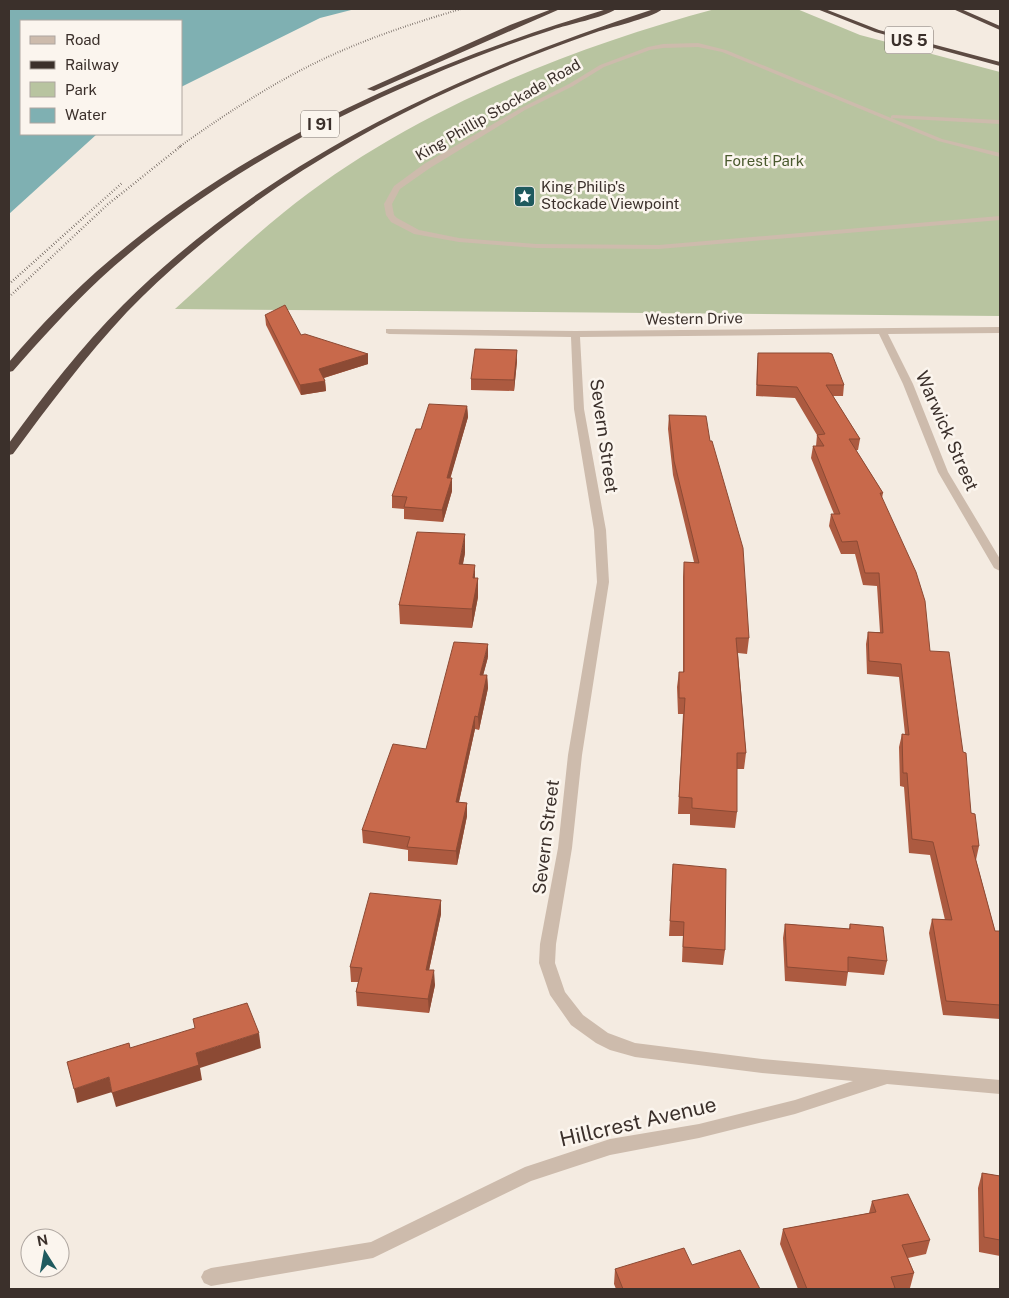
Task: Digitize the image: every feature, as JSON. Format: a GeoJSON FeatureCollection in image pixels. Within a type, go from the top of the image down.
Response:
{"type":"FeatureCollection","features":[{"type":"Feature","properties":{"kind":"highway"},"geometry":{"type":"LineString","coordinates":[[313,128],[342,106],[395,77],[512,26],[557,9]]}},
{"type":"Feature","properties":{"kind":"highway","name":"I 91"},"geometry":{"type":"LineString","coordinates":[[9,368],[92,281],[135,244],[201,195],[313,128],[388,91],[454,64],[533,34],[613,9]]}},
{"type":"Feature","properties":{"kind":"highway","name":"I 91"},"geometry":{"type":"LineString","coordinates":[[9,451],[77,364],[142,291],[208,233],[246,205],[353,136],[424,100],[527,54],[660,9]]}},
{"type":"Feature","properties":{"kind":"highway","name":"US 5"},"geometry":{"type":"LineString","coordinates":[[820,9],[877,31],[1000,64]]}},
{"type":"Feature","properties":{"kind":"highway"},"geometry":{"type":"LineString","coordinates":[[956,9],[1000,28]]}},
{"type":"Feature","properties":{"kind":"street","name":"King Phillip Stockade Road"},"geometry":{"type":"LineString","coordinates":[[1000,156],[940,140],[724,51],[688,44],[653,47],[602,66],[571,85],[523,109],[435,161],[398,188],[388,204],[390,215],[398,223],[423,234],[459,240],[536,246],[659,248],[1000,218]]}},
{"type":"Feature","properties":{"kind":"street"},"geometry":{"type":"LineString","coordinates":[[878,116],[920,120],[1000,122]]}},
{"type":"Feature","properties":{"kind":"street","name":"Western Drive"},"geometry":{"type":"LineString","coordinates":[[388,331],[575,334],[1000,330]]}},
{"type":"Feature","properties":{"kind":"street","name":"Warwick Street"},"geometry":{"type":"LineString","coordinates":[[882,331],[908,384],[943,472],[1000,568]]}},
{"type":"Feature","properties":{"kind":"street","name":"Severn Street"},"geometry":{"type":"LineString","coordinates":[[575,334],[579,409],[600,530],[603,582],[575,755],[562,873],[546,953],[552,982],[567,1008],[589,1029],[616,1045],[635,1050],[753,1065],[887,1077]]}},
{"type":"Feature","properties":{"kind":"street","name":"Hillcrest Avenue"},"geometry":{"type":"LineString","coordinates":[[211,1277],[373,1250],[525,1175],[610,1147],[699,1131],[795,1107],[887,1077],[1000,1087]]}},
{"type":"Feature","properties":{"kind":"green space","name":"Forest Park"},"geometry":{"type":"Polygon","coordinates":[[[715,9],[797,9],[860,35],[1000,72],[1000,316],[175,309],[269,224],[330,177],[434,115],[488,89],[545,65],[659,25],[715,9]]]}},
{"type":"Feature","properties":{"kind":"water"},"geometry":{"type":"Polygon","coordinates":[[[9,9],[355,9],[320,18],[182,87],[182,20],[20,20],[20,135],[96,135],[9,214],[9,9]]]}},
{"type":"Feature","properties":{"kind":"building"},"geometry":{"type":"Polygon","coordinates":[[[285,305],[301,335],[305,334],[368,354],[319,369],[325,381],[300,385],[265,315],[285,305]]]}},
{"type":"Feature","properties":{"kind":"building"},"geometry":{"type":"Polygon","coordinates":[[[475,349],[517,350],[514,380],[471,379],[475,349]]]}},
{"type":"Feature","properties":{"kind":"building"},"geometry":{"type":"Polygon","coordinates":[[[758,353],[832,354],[844,385],[826,385],[860,439],[849,439],[883,493],[880,493],[916,572],[925,601],[930,651],[949,652],[963,752],[966,753],[971,813],[975,814],[979,846],[972,846],[995,931],[1000,931],[1000,1005],[946,1001],[932,919],[952,920],[933,842],[912,839],[907,773],[903,773],[902,734],[909,735],[901,664],[869,661],[868,632],[883,633],[879,573],[865,573],[857,541],[842,542],[831,514],[840,514],[813,446],[824,446],[817,435],[825,434],[797,387],[757,385],[758,353]]]}},
{"type":"Feature","properties":{"kind":"building"},"geometry":{"type":"Polygon","coordinates":[[[429,404],[467,406],[447,478],[452,478],[442,510],[404,507],[407,497],[392,496],[416,429],[421,429],[429,404]]]}},
{"type":"Feature","properties":{"kind":"building"},"geometry":{"type":"Polygon","coordinates":[[[669,415],[706,416],[710,441],[712,441],[743,548],[749,638],[736,638],[746,753],[737,753],[737,812],[692,808],[692,798],[679,797],[685,698],[679,698],[679,672],[684,672],[684,562],[699,563],[674,461],[669,415]]]}},
{"type":"Feature","properties":{"kind":"building"},"geometry":{"type":"Polygon","coordinates":[[[417,532],[465,534],[459,564],[475,565],[473,578],[478,578],[472,609],[399,605],[417,532]]]}},
{"type":"Feature","properties":{"kind":"building"},"geometry":{"type":"Polygon","coordinates":[[[454,642],[488,644],[480,675],[487,675],[478,717],[475,716],[456,802],[467,803],[456,851],[407,847],[410,837],[362,830],[393,744],[426,749],[454,642]]]}},
{"type":"Feature","properties":{"kind":"building"},"geometry":{"type":"Polygon","coordinates":[[[673,864],[726,869],[725,950],[683,947],[684,922],[670,921],[673,864]]]}},
{"type":"Feature","properties":{"kind":"building"},"geometry":{"type":"Polygon","coordinates":[[[370,893],[441,900],[426,970],[434,970],[428,999],[356,992],[362,968],[350,967],[370,893]]]}},
{"type":"Feature","properties":{"kind":"building"},"geometry":{"type":"Polygon","coordinates":[[[785,924],[850,929],[850,924],[883,927],[887,961],[848,957],[848,972],[787,967],[785,924]]]}},
{"type":"Feature","properties":{"kind":"building"},"geometry":{"type":"Polygon","coordinates":[[[247,1003],[259,1033],[196,1053],[199,1065],[112,1093],[109,1077],[74,1089],[67,1062],[129,1043],[130,1048],[195,1028],[193,1019],[247,1003]]]}},
{"type":"Feature","properties":{"kind":"building"},"geometry":{"type":"Polygon","coordinates":[[[982,1173],[1000,1176],[1000,1240],[984,1237],[982,1173]]]}},
{"type":"Feature","properties":{"kind":"building"},"geometry":{"type":"Polygon","coordinates":[[[908,1194],[930,1240],[902,1245],[914,1273],[891,1277],[895,1288],[891,1289],[807,1289],[783,1229],[876,1212],[872,1201],[908,1194]]]}},
{"type":"Feature","properties":{"kind":"building"},"geometry":{"type":"Polygon","coordinates":[[[684,1248],[692,1265],[740,1250],[760,1289],[623,1289],[615,1269],[684,1248]]]}},
{"type":"Feature","properties":{"kind":"railway"},"geometry":{"type":"LineString","coordinates":[[179,147],[244,103],[311,65],[385,34],[461,9]]}},
{"type":"Feature","properties":{"kind":"railway"},"geometry":{"type":"LineString","coordinates":[[9,297],[107,205],[181,146]]}},
{"type":"Feature","properties":{"kind":"railway"},"geometry":{"type":"LineString","coordinates":[[9,284],[122,183]]}},
{"type":"Feature","properties":{"kind":"place","name":"King Philip's Stockade Viewpoint"},"geometry":{"type":"Point","coordinates":[525,196]}}]}
